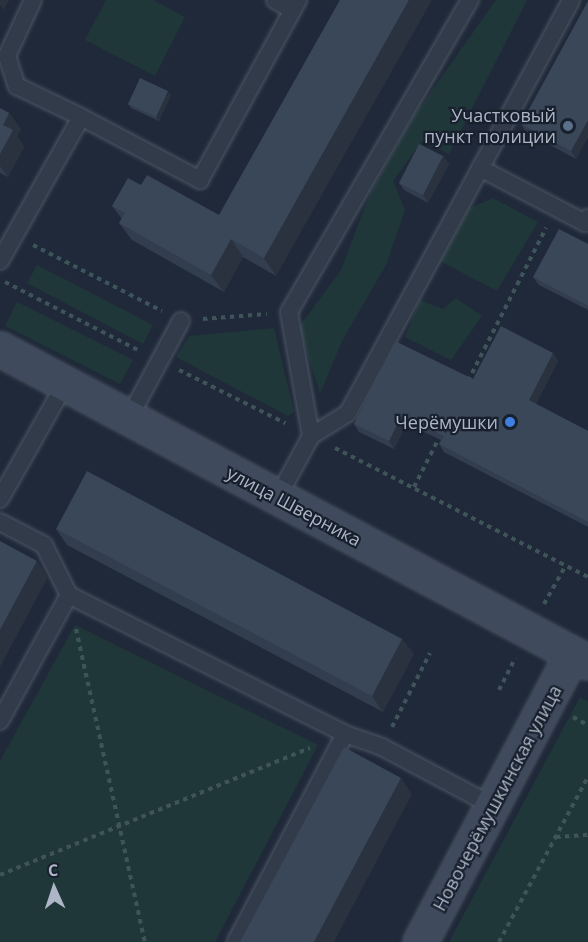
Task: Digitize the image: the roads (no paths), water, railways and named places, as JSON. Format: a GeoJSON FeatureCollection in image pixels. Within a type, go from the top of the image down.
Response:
{"type":"FeatureCollection","features":[{"type":"Feature","properties":{"kind":"street","name":"улица Шверника"},"geometry":{"type":"LineString","coordinates":[[0,349],[580,658]]}},
{"type":"Feature","properties":{"kind":"street","name":"Новочерёмушкинская улица"},"geometry":{"type":"LineString","coordinates":[[420,942],[493,806],[580,658]]}},
{"type":"Feature","properties":{"kind":"lane"},"geometry":{"type":"LineString","coordinates":[[33,0],[7,56],[17,86],[200,180],[295,5],[275,0]]}},
{"type":"Feature","properties":{"kind":"lane"},"geometry":{"type":"LineString","coordinates":[[311,436],[289,312],[470,0]]}},
{"type":"Feature","properties":{"kind":"lane"},"geometry":{"type":"LineString","coordinates":[[278,497],[311,436],[348,413],[571,0]]}},
{"type":"Feature","properties":{"kind":"lane"},"geometry":{"type":"LineString","coordinates":[[0,261],[81,117]]}},
{"type":"Feature","properties":{"kind":"lane"},"geometry":{"type":"LineString","coordinates":[[480,168],[585,223],[588,218]]}},
{"type":"Feature","properties":{"kind":"lane"},"geometry":{"type":"LineString","coordinates":[[129,418],[181,321]]}},
{"type":"Feature","properties":{"kind":"lane"},"geometry":{"type":"LineString","coordinates":[[0,499],[65,384]]}},
{"type":"Feature","properties":{"kind":"lane"},"geometry":{"type":"LineString","coordinates":[[0,522],[44,545],[69,595],[345,734],[382,747],[493,806]]}},
{"type":"Feature","properties":{"kind":"lane"},"geometry":{"type":"LineString","coordinates":[[0,721],[69,595]]}},
{"type":"Feature","properties":{"kind":"lane"},"geometry":{"type":"LineString","coordinates":[[236,942],[345,734]]}},
{"type":"Feature","properties":{"kind":"place","name":"Участковый пункт полиции"},"geometry":{"type":"Point","coordinates":[568,126]}},
{"type":"Feature","properties":{"kind":"place","name":"Черёмушки"},"geometry":{"type":"Point","coordinates":[510,422]}}]}
